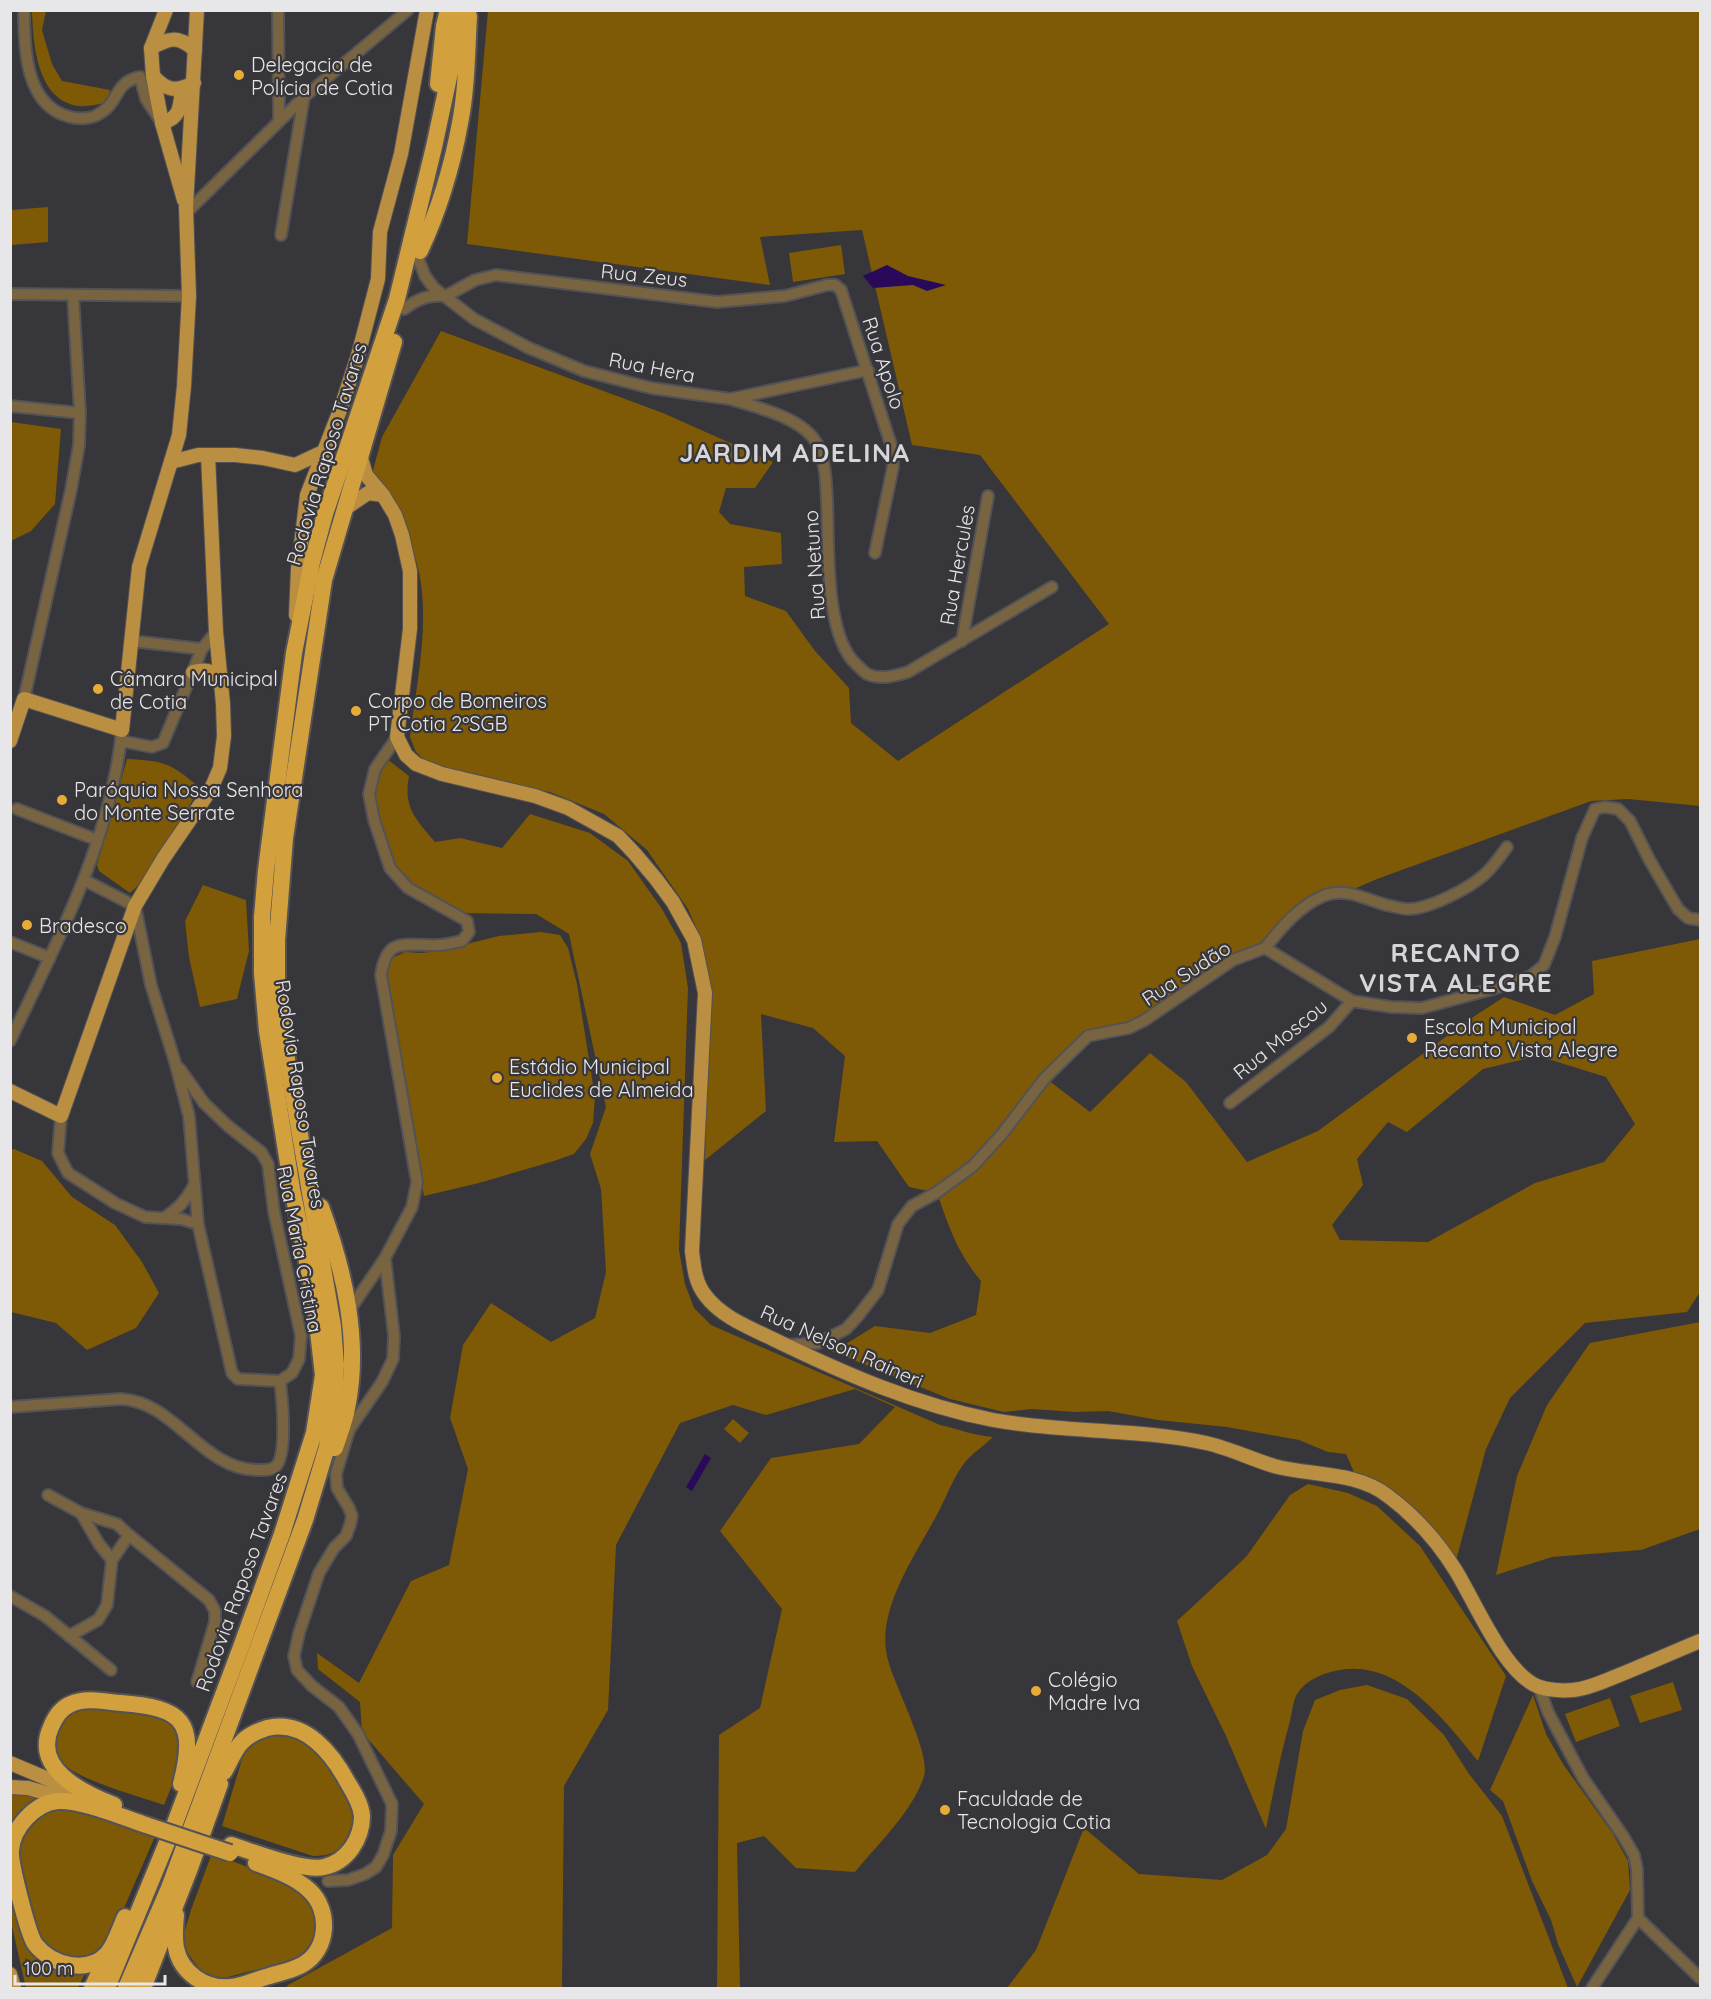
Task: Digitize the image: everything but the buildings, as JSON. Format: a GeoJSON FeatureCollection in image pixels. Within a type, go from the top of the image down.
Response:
{"type":"FeatureCollection","features":[{"type":"Feature","properties":{"kind":"highway"},"geometry":{"type":"LineString","coordinates":[[434,147],[440,63],[448,10]]}},
{"type":"Feature","properties":{"kind":"highway","name":"Rodovia Raposo Tavares"},"geometry":{"type":"LineString","coordinates":[[107,1989],[175,1823],[245,1637],[299,1483],[314,1433],[323,1375],[314,1296],[292,1189],[267,1031],[262,973],[262,917],[266,870],[294,653],[312,562],[325,514],[397,299],[434,147],[455,49],[460,10]]}},
{"type":"Feature","properties":{"kind":"highway","name":"Rodovia Raposo Tavares"},"geometry":{"type":"LineString","coordinates":[[126,1989],[169,1888],[239,1694],[282,1586],[327,1447],[334,1400],[336,1365],[326,1283],[304,1162],[277,980],[277,940],[285,838],[324,580],[419,255],[459,72],[470,10]]}},
{"type":"Feature","properties":{"kind":"highway"},"geometry":{"type":"LineString","coordinates":[[304,1162],[340,1266],[349,1311],[352,1374],[347,1409],[318,1497],[304,1520]]}},
{"type":"Feature","properties":{"kind":"highway"},"geometry":{"type":"LineString","coordinates":[[143,1989],[224,1772],[282,1586]]}},
{"type":"Feature","properties":{"kind":"highway"},"geometry":{"type":"LineString","coordinates":[[147,1821],[99,1799],[64,1779],[54,1768],[47,1754],[48,1733],[56,1716],[71,1704],[87,1700],[146,1705],[165,1710],[178,1719],[185,1730],[188,1744],[175,1823]]}},
{"type":"Feature","properties":{"kind":"highway"},"geometry":{"type":"LineString","coordinates":[[108,1953],[95,1963],[82,1966],[65,1964],[48,1957],[34,1943],[25,1922],[11,1850],[17,1831],[26,1817],[36,1810],[58,1801],[78,1803],[147,1821],[230,1849],[302,1866],[323,1868],[344,1858],[358,1839],[362,1816],[358,1801],[331,1757],[315,1739],[299,1730],[276,1726],[253,1733],[242,1742],[224,1772]]}},
{"type":"Feature","properties":{"kind":"highway"},"geometry":{"type":"LineString","coordinates":[[177,1902],[176,1948],[182,1963],[190,1973],[204,1983],[218,1987],[232,1987],[291,1970],[302,1965],[312,1956],[323,1936],[322,1907],[316,1898],[308,1888],[296,1881],[230,1849]]}},
{"type":"Feature","properties":{"kind":"highway"},"geometry":{"type":"LineString","coordinates":[[92,1989],[136,1899],[150,1886]]}},
{"type":"Feature","properties":{"kind":"highway"},"geometry":{"type":"LineString","coordinates":[[135,1989],[159,1946]]}},
{"type":"Feature","properties":{"kind":"main road"},"geometry":{"type":"LineString","coordinates":[[166,10],[151,48],[153,76],[162,123],[186,210]]}},
{"type":"Feature","properties":{"kind":"main road"},"geometry":{"type":"LineString","coordinates":[[162,123],[172,121],[177,115],[188,86],[195,50],[196,10]]}},
{"type":"Feature","properties":{"kind":"main road"},"geometry":{"type":"LineString","coordinates":[[294,653],[298,569],[306,495],[325,451],[359,352],[378,279],[380,232],[401,154],[427,10]]}},
{"type":"Feature","properties":{"kind":"main road"},"geometry":{"type":"LineString","coordinates":[[151,48],[166,40],[176,39],[186,42],[195,50]]}},
{"type":"Feature","properties":{"kind":"main road"},"geometry":{"type":"LineString","coordinates":[[153,76],[162,87],[172,89],[188,86]]}},
{"type":"Feature","properties":{"kind":"main road"},"geometry":{"type":"LineString","coordinates":[[10,741],[24,699],[122,735],[139,567],[179,435],[188,341],[186,210],[188,86]]}},
{"type":"Feature","properties":{"kind":"main road"},"geometry":{"type":"LineString","coordinates":[[10,1091],[61,1116],[135,906],[211,789],[220,768],[224,736],[203,455],[179,435]]}},
{"type":"Feature","properties":{"kind":"main road"},"geometry":{"type":"LineString","coordinates":[[171,462],[203,455],[263,458],[295,465],[325,451]]}},
{"type":"Feature","properties":{"kind":"main road"},"geometry":{"type":"LineString","coordinates":[[361,458],[366,475],[395,514],[410,571],[410,629],[397,737]]}},
{"type":"Feature","properties":{"kind":"main road"},"geometry":{"type":"LineString","coordinates":[[295,465],[310,486]]}},
{"type":"Feature","properties":{"kind":"main road"},"geometry":{"type":"LineString","coordinates":[[346,508],[368,493],[383,495]]}},
{"type":"Feature","properties":{"kind":"main road"},"geometry":{"type":"LineString","coordinates":[[193,672],[204,669],[214,672],[220,678]]}},
{"type":"Feature","properties":{"kind":"main road","name":"Rua Nelson Raineri"},"geometry":{"type":"LineString","coordinates":[[397,737],[406,755],[416,764],[452,777],[535,796],[568,808],[618,837],[635,854],[673,902],[694,940],[705,993],[692,1251],[694,1274],[704,1294],[717,1308],[733,1319],[787,1346],[879,1388],[938,1408],[1044,1427],[1152,1434],[1209,1443],[1279,1467],[1358,1481],[1385,1493],[1415,1518],[1454,1568],[1496,1642],[1516,1672],[1539,1687]]}},
{"type":"Feature","properties":{"kind":"main road"},"geometry":{"type":"LineString","coordinates":[[1539,1687],[1574,1690],[1595,1684],[1701,1641]]}},
{"type":"Feature","properties":{"kind":"main road"},"geometry":{"type":"LineString","coordinates":[[10,1763],[99,1799]]}},
{"type":"Feature","properties":{"kind":"main road"},"geometry":{"type":"LineString","coordinates":[[10,1787],[28,1788],[78,1803]]}},
{"type":"Feature","properties":{"kind":"main road"},"geometry":{"type":"LineString","coordinates":[[10,1974],[14,1989]]}},
{"type":"Feature","properties":{"kind":"street"},"geometry":{"type":"LineString","coordinates":[[24,10],[24,46],[28,68],[47,106],[60,114],[78,118],[96,116],[111,105],[121,86],[128,79],[140,77],[146,99],[162,123]]}},
{"type":"Feature","properties":{"kind":"street"},"geometry":{"type":"LineString","coordinates":[[278,10],[279,120]]}},
{"type":"Feature","properties":{"kind":"street"},"geometry":{"type":"LineString","coordinates":[[186,210],[304,97],[408,10]]}},
{"type":"Feature","properties":{"kind":"street"},"geometry":{"type":"LineString","coordinates":[[280,235],[304,97]]}},
{"type":"Feature","properties":{"kind":"street","name":"Rua Hera"},"geometry":{"type":"LineString","coordinates":[[419,255],[425,276],[434,288],[474,319],[529,348],[584,371],[651,388],[730,399],[868,370]]}},
{"type":"Feature","properties":{"kind":"street","name":"Rua Zeus"},"geometry":{"type":"LineString","coordinates":[[446,296],[476,280],[496,275],[717,302],[785,296],[827,285],[835,285],[841,290]]}},
{"type":"Feature","properties":{"kind":"street","name":"Rua Apolo"},"geometry":{"type":"LineString","coordinates":[[841,290],[892,448],[893,467],[875,553]]}},
{"type":"Feature","properties":{"kind":"street"},"geometry":{"type":"LineString","coordinates":[[10,294],[189,296]]}},
{"type":"Feature","properties":{"kind":"street"},"geometry":{"type":"LineString","coordinates":[[24,699],[79,445],[80,413],[73,295]]}},
{"type":"Feature","properties":{"kind":"street"},"geometry":{"type":"LineString","coordinates":[[404,309],[418,298],[431,295],[446,296]]}},
{"type":"Feature","properties":{"kind":"street","name":"Rua Netuno"},"geometry":{"type":"LineString","coordinates":[[730,399],[764,409],[795,422],[817,443],[826,474],[831,592],[838,635],[850,659],[867,674],[889,677],[908,672],[1052,587]]}},
{"type":"Feature","properties":{"kind":"street"},"geometry":{"type":"LineString","coordinates":[[10,406],[80,413]]}},
{"type":"Feature","properties":{"kind":"street","name":"Rua Hercules"},"geometry":{"type":"LineString","coordinates":[[963,641],[988,496]]}},
{"type":"Feature","properties":{"kind":"street"},"geometry":{"type":"LineString","coordinates":[[10,1041],[85,878],[107,810],[122,735],[152,747],[163,743],[202,649],[216,632]]}},
{"type":"Feature","properties":{"kind":"street"},"geometry":{"type":"LineString","coordinates":[[132,641],[202,649]]}},
{"type":"Feature","properties":{"kind":"street"},"geometry":{"type":"LineString","coordinates":[[349,1311],[385,1258],[411,1207],[417,1182],[386,1012],[381,975],[383,958],[394,947],[406,944],[440,945],[462,941],[470,932],[466,921],[408,888],[390,868],[374,820],[369,794],[375,770],[397,737]]}},
{"type":"Feature","properties":{"kind":"street"},"geometry":{"type":"LineString","coordinates":[[1507,847],[1482,877],[1455,893],[1422,906],[1407,909],[1347,892],[1324,896],[1290,917],[1265,948],[1352,1001],[1391,1007],[1422,1008],[1532,976],[1544,965],[1555,937],[1582,838],[1595,809],[1605,807],[1618,809],[1630,821],[1678,909],[1688,918],[1701,920]]}},
{"type":"Feature","properties":{"kind":"street"},"geometry":{"type":"LineString","coordinates":[[17,809],[97,840]]}},
{"type":"Feature","properties":{"kind":"street"},"geometry":{"type":"LineString","coordinates":[[10,1407],[122,1398],[137,1400],[155,1408],[222,1462],[242,1470],[274,1468],[278,1463],[282,1444],[284,1423],[280,1381],[238,1379],[232,1372],[198,1224],[193,1187],[189,1116],[151,985],[135,906],[86,881],[85,878]]}},
{"type":"Feature","properties":{"kind":"street"},"geometry":{"type":"LineString","coordinates":[[10,942],[50,958]]}},
{"type":"Feature","properties":{"kind":"street","name":"Rua Sudão"},"geometry":{"type":"LineString","coordinates":[[787,1346],[818,1342],[846,1329],[878,1290],[898,1224],[912,1206],[936,1193],[973,1166],[1002,1134],[1045,1078],[1088,1036],[1129,1028],[1145,1020],[1233,960],[1265,948]]}},
{"type":"Feature","properties":{"kind":"street","name":"Rua Moscou"},"geometry":{"type":"LineString","coordinates":[[1230,1103],[1329,1027],[1352,1001]]}},
{"type":"Feature","properties":{"kind":"street","name":"Rua Maria Cristina"},"geometry":{"type":"LineString","coordinates":[[175,1062],[204,1102],[228,1126],[261,1152],[267,1164],[274,1212],[302,1336],[299,1359],[292,1373],[280,1381]]}},
{"type":"Feature","properties":{"kind":"street"},"geometry":{"type":"LineString","coordinates":[[61,1116],[58,1153],[69,1173],[114,1203],[145,1217],[181,1219],[198,1224]]}},
{"type":"Feature","properties":{"kind":"street"},"geometry":{"type":"LineString","coordinates":[[164,1218],[177,1210],[193,1187]]}},
{"type":"Feature","properties":{"kind":"street"},"geometry":{"type":"LineString","coordinates":[[328,1881],[348,1880],[365,1874],[376,1866],[383,1855],[391,1831],[392,1804],[358,1734],[339,1707],[312,1686],[297,1670],[294,1656],[299,1633],[320,1573],[333,1548],[346,1536],[350,1525],[352,1516],[336,1488],[336,1474],[349,1430],[382,1382],[393,1359],[394,1336],[385,1258]]}},
{"type":"Feature","properties":{"kind":"street"},"geometry":{"type":"LineString","coordinates":[[48,1494],[81,1513],[117,1524],[209,1600],[215,1611],[215,1622],[197,1682]]}},
{"type":"Feature","properties":{"kind":"street"},"geometry":{"type":"LineString","coordinates":[[81,1513],[99,1544],[112,1560]]}},
{"type":"Feature","properties":{"kind":"street"},"geometry":{"type":"LineString","coordinates":[[69,1636],[98,1620],[107,1605],[112,1560],[129,1535]]}},
{"type":"Feature","properties":{"kind":"street"},"geometry":{"type":"LineString","coordinates":[[10,1596],[45,1616],[111,1670]]}},
{"type":"Feature","properties":{"kind":"street"},"geometry":{"type":"LineString","coordinates":[[1539,1687],[1548,1712],[1582,1778],[1607,1811],[1634,1855],[1637,1869],[1638,1918],[1592,1989]]}},
{"type":"Feature","properties":{"kind":"street"},"geometry":{"type":"LineString","coordinates":[[1638,1918],[1701,1978]]}},
{"type":"Feature","properties":{"kind":"shaded area"},"geometry":{"type":"Polygon","coordinates":[[[32,11],[46,11],[42,30],[52,64],[62,81],[110,90],[107,103],[79,106],[65,102],[54,94],[40,69],[36,54],[32,11]]]}},
{"type":"Feature","properties":{"kind":"shaded area"},"geometry":{"type":"Polygon","coordinates":[[[488,11],[1700,11],[1700,806],[1628,799],[1591,801],[1347,892],[1324,896],[1290,917],[1265,948],[1232,960],[1145,1020],[1088,1036],[1048,1080],[1090,1112],[1150,1053],[1186,1082],[1247,1162],[1318,1131],[1470,1019],[1504,997],[1555,1015],[1594,994],[1592,961],[1700,939],[1700,1292],[1687,1312],[1585,1323],[1510,1398],[1486,1449],[1454,1568],[1415,1518],[1358,1481],[1346,1454],[1328,1452],[1299,1440],[1227,1427],[1158,1420],[1108,1411],[1075,1412],[1032,1409],[1004,1412],[950,1399],[829,1350],[836,1350],[875,1326],[930,1333],[976,1315],[981,1281],[960,1249],[937,1193],[909,1187],[877,1141],[834,1142],[845,1056],[813,1028],[761,1014],[766,1111],[705,1160],[708,981],[702,941],[688,909],[647,850],[604,814],[550,792],[465,779],[426,762],[416,752],[410,737],[422,644],[422,597],[419,573],[409,541],[372,474],[382,437],[441,331],[663,413],[773,462],[755,488],[726,488],[719,512],[730,524],[781,533],[782,564],[744,567],[745,596],[786,611],[815,651],[849,688],[851,723],[898,761],[1109,624],[980,455],[912,445],[862,230],[760,237],[770,285],[467,244],[488,11]],[[1538,1056],[1483,1069],[1407,1132],[1388,1122],[1357,1159],[1363,1185],[1332,1225],[1340,1240],[1428,1242],[1535,1183],[1604,1162],[1635,1124],[1606,1077],[1538,1056]]]}},
{"type":"Feature","properties":{"kind":"shaded area"},"geometry":{"type":"Polygon","coordinates":[[[48,207],[48,242],[11,245],[11,210],[48,207]]]}},
{"type":"Feature","properties":{"kind":"shaded area"},"geometry":{"type":"Polygon","coordinates":[[[841,245],[845,274],[793,282],[789,253],[841,245]]]}},
{"type":"Feature","properties":{"kind":"shaded area"},"geometry":{"type":"Polygon","coordinates":[[[887,265],[908,276],[946,285],[927,291],[913,285],[873,288],[863,276],[887,265]]]}},
{"type":"Feature","properties":{"kind":"shaded area"},"geometry":{"type":"Polygon","coordinates":[[[11,422],[61,429],[55,504],[31,531],[11,541],[11,422]]]}},
{"type":"Feature","properties":{"kind":"shaded area"},"geometry":{"type":"Polygon","coordinates":[[[127,759],[167,765],[200,788],[144,880],[130,893],[99,871],[97,865],[127,759]]]}},
{"type":"Feature","properties":{"kind":"shaded area"},"geometry":{"type":"Polygon","coordinates":[[[387,759],[409,776],[410,805],[417,819],[435,842],[460,838],[502,848],[530,814],[590,833],[628,861],[662,909],[681,943],[688,988],[679,1250],[685,1284],[694,1308],[711,1325],[940,1425],[993,1437],[969,1458],[959,1471],[900,1582],[887,1621],[885,1641],[888,1660],[918,1737],[925,1766],[919,1789],[904,1814],[855,1872],[796,1868],[764,1836],[737,1843],[740,1988],[717,1988],[719,1735],[760,1708],[782,1609],[720,1531],[771,1458],[859,1444],[895,1407],[855,1389],[766,1415],[733,1405],[680,1423],[616,1545],[608,1710],[564,1786],[562,1988],[286,1988],[392,1928],[393,1855],[424,1804],[362,1732],[360,1702],[318,1669],[317,1653],[359,1683],[411,1581],[449,1565],[468,1469],[450,1418],[463,1345],[491,1303],[551,1342],[595,1318],[606,1272],[601,1189],[590,1154],[606,1107],[569,934],[536,914],[458,913],[410,887],[392,868],[370,793],[377,768],[387,759]]]}},
{"type":"Feature","properties":{"kind":"shaded area"},"geometry":{"type":"Polygon","coordinates":[[[203,885],[246,900],[249,951],[237,999],[200,1007],[189,957],[185,921],[203,885]]]}},
{"type":"Feature","properties":{"kind":"shaded area","name":"Estádio Municipal Euclides de Almeida"},"geometry":{"type":"Polygon","coordinates":[[[541,932],[560,935],[568,948],[577,984],[595,1097],[593,1123],[586,1139],[574,1154],[479,1183],[424,1196],[385,973],[392,958],[405,952],[422,953],[443,950],[499,936],[541,932]]]}},
{"type":"Feature","properties":{"kind":"shaded area"},"geometry":{"type":"Polygon","coordinates":[[[14,1149],[42,1161],[72,1197],[115,1225],[142,1262],[159,1293],[136,1328],[87,1350],[56,1323],[11,1312],[10,1151],[14,1149]]]}},
{"type":"Feature","properties":{"kind":"shaded area"},"geometry":{"type":"Polygon","coordinates":[[[1700,1322],[1700,1529],[1641,1550],[1552,1557],[1496,1575],[1517,1476],[1547,1405],[1590,1343],[1700,1322]]]}},
{"type":"Feature","properties":{"kind":"shaded area"},"geometry":{"type":"Polygon","coordinates":[[[733,1419],[749,1433],[740,1443],[724,1429],[733,1419]]]}},
{"type":"Feature","properties":{"kind":"shaded area"},"geometry":{"type":"Polygon","coordinates":[[[705,1454],[711,1458],[692,1491],[686,1487],[705,1454]]]}},
{"type":"Feature","properties":{"kind":"shaded area"},"geometry":{"type":"Polygon","coordinates":[[[1308,1484],[1348,1493],[1377,1506],[1420,1546],[1506,1676],[1478,1761],[1434,1710],[1398,1682],[1378,1673],[1357,1669],[1330,1672],[1309,1682],[1300,1689],[1294,1700],[1266,1829],[1226,1736],[1192,1666],[1177,1621],[1246,1557],[1290,1495],[1308,1484]]]}},
{"type":"Feature","properties":{"kind":"shaded area"},"geometry":{"type":"Polygon","coordinates":[[[1673,1682],[1682,1710],[1640,1723],[1630,1696],[1673,1682]]]}},
{"type":"Feature","properties":{"kind":"shaded area"},"geometry":{"type":"Polygon","coordinates":[[[1367,1685],[1407,1699],[1444,1735],[1469,1774],[1502,1816],[1568,1988],[1007,1988],[1036,1950],[1084,1828],[1139,1874],[1222,1880],[1267,1855],[1286,1829],[1303,1731],[1315,1700],[1340,1690],[1367,1685]]]}},
{"type":"Feature","properties":{"kind":"shaded area"},"geometry":{"type":"Polygon","coordinates":[[[1533,1695],[1546,1734],[1563,1764],[1613,1834],[1628,1861],[1630,1890],[1577,1987],[1558,1944],[1551,1920],[1532,1881],[1503,1801],[1490,1790],[1533,1695]]]}},
{"type":"Feature","properties":{"kind":"shaded area"},"geometry":{"type":"Polygon","coordinates":[[[1610,1698],[1620,1726],[1576,1742],[1565,1714],[1610,1698]]]}},
{"type":"Feature","properties":{"kind":"shaded area"},"geometry":{"type":"Polygon","coordinates":[[[90,1705],[162,1713],[180,1733],[177,1773],[164,1805],[93,1781],[68,1768],[61,1761],[56,1744],[59,1728],[69,1715],[90,1705]]]}},
{"type":"Feature","properties":{"kind":"shaded area"},"geometry":{"type":"Polygon","coordinates":[[[273,1733],[308,1739],[350,1795],[357,1813],[354,1830],[349,1839],[333,1852],[313,1856],[222,1826],[245,1749],[260,1736],[273,1733]]]}},
{"type":"Feature","properties":{"kind":"shaded area"},"geometry":{"type":"Polygon","coordinates":[[[10,1790],[55,1799],[10,1832],[10,1790]]]}},
{"type":"Feature","properties":{"kind":"shaded area"},"geometry":{"type":"Polygon","coordinates":[[[62,1806],[156,1834],[105,1952],[88,1958],[79,1959],[57,1955],[43,1941],[32,1914],[20,1859],[22,1843],[29,1829],[47,1812],[62,1806]]]}},
{"type":"Feature","properties":{"kind":"shaded area"},"geometry":{"type":"Polygon","coordinates":[[[212,1853],[308,1891],[321,1929],[310,1951],[293,1960],[228,1977],[215,1977],[200,1970],[187,1952],[183,1937],[212,1853]]]}},
{"type":"Feature","properties":{"kind":"shaded area"},"geometry":{"type":"Polygon","coordinates":[[[10,1881],[22,1933],[86,1971],[78,1988],[26,1988],[11,1922],[10,1881]]]}},
{"type":"Feature","properties":{"kind":"place","name":"Delegacia de Polícia de Cotia"},"geometry":{"type":"Point","coordinates":[239,75]}},
{"type":"Feature","properties":{"kind":"place","name":"Câmara Municipal de Cotia"},"geometry":{"type":"Point","coordinates":[98,689]}},
{"type":"Feature","properties":{"kind":"place","name":"Corpo de Bomeiros PT Cotia 2ºSGB"},"geometry":{"type":"Point","coordinates":[356,711]}},
{"type":"Feature","properties":{"kind":"place","name":"Paróquia Nossa Senhora do Monte Serrate"},"geometry":{"type":"Point","coordinates":[62,800]}},
{"type":"Feature","properties":{"kind":"place","name":"Bradesco"},"geometry":{"type":"Point","coordinates":[27,925]}},
{"type":"Feature","properties":{"kind":"place","name":"Escola Municipal Recanto Vista Alegre"},"geometry":{"type":"Point","coordinates":[1412,1038]}},
{"type":"Feature","properties":{"kind":"place","name":"Estádio Municipal Euclides de Almeida"},"geometry":{"type":"Point","coordinates":[497,1078]}},
{"type":"Feature","properties":{"kind":"place","name":"Colégio Madre Iva"},"geometry":{"type":"Point","coordinates":[1036,1691]}},
{"type":"Feature","properties":{"kind":"place","name":"Faculdade de Tecnologia Cotia"},"geometry":{"type":"Point","coordinates":[945,1810]}},
{"type":"Feature","properties":{"kind":"district","name":"JARDIM ADELINA"},"geometry":{"type":"Point","coordinates":[795,452]}},
{"type":"Feature","properties":{"kind":"district","name":"RECANTO VISTA ALEGRE"},"geometry":{"type":"Point","coordinates":[1456,967]}}]}
